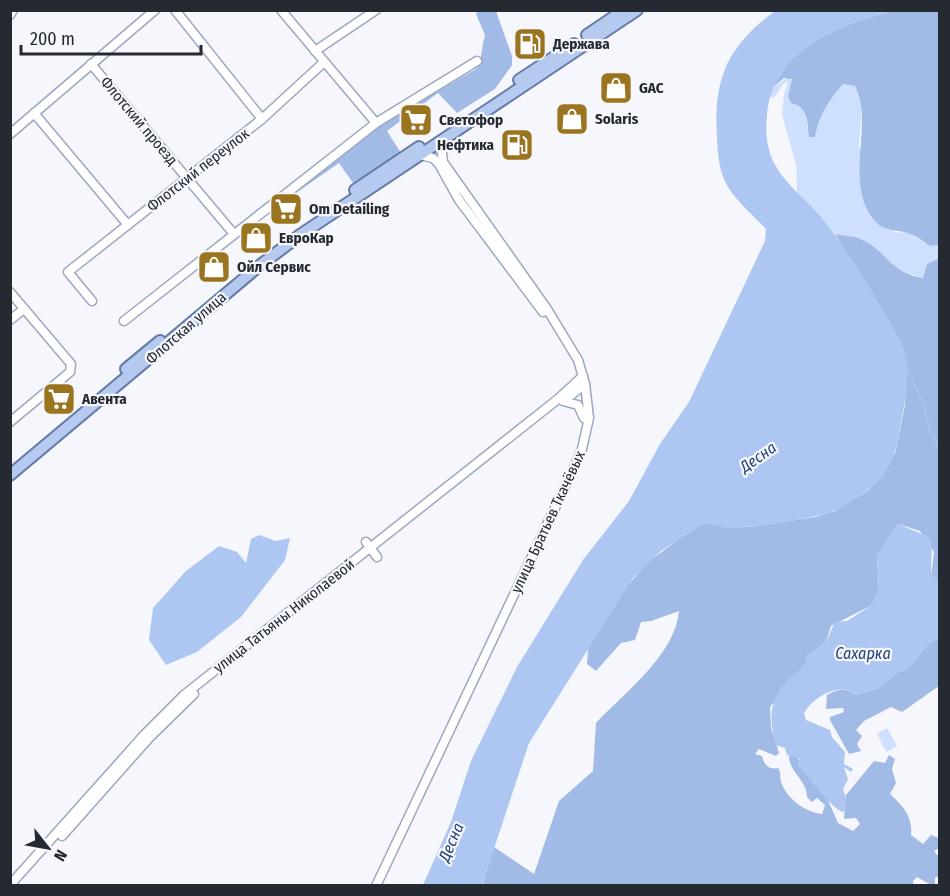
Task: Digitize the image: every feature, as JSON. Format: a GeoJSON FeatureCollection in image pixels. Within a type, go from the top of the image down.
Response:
{"type":"FeatureCollection","features":[{"type":"Feature","properties":{"kind":"main road","name":"Флотская улица"},"geometry":{"type":"LineString","coordinates":[[10,466],[294,231],[624,10]]}},
{"type":"Feature","properties":{"kind":"main road","name":"Флотская улица"},"geometry":{"type":"LineString","coordinates":[[10,475],[259,266],[300,235],[637,10]]}},
{"type":"Feature","properties":{"kind":"street"},"geometry":{"type":"LineString","coordinates":[[10,15],[13,10]]}},
{"type":"Feature","properties":{"kind":"street"},"geometry":{"type":"LineString","coordinates":[[10,134],[155,10]]}},
{"type":"Feature","properties":{"kind":"street"},"geometry":{"type":"LineString","coordinates":[[175,10],[262,119]]}},
{"type":"Feature","properties":{"kind":"street"},"geometry":{"type":"LineString","coordinates":[[281,10],[323,63],[376,123]]}},
{"type":"Feature","properties":{"kind":"street"},"geometry":{"type":"LineString","coordinates":[[315,51],[376,10]]}},
{"type":"Feature","properties":{"kind":"street"},"geometry":{"type":"LineString","coordinates":[[124,321],[233,233],[376,123],[477,61]]}},
{"type":"Feature","properties":{"kind":"street","name":"Флотский переулок"},"geometry":{"type":"LineString","coordinates":[[92,301],[68,272],[262,119],[323,63]]}},
{"type":"Feature","properties":{"kind":"street","name":"Флотский проезд"},"geometry":{"type":"LineString","coordinates":[[91,64],[233,233]]}},
{"type":"Feature","properties":{"kind":"street"},"geometry":{"type":"LineString","coordinates":[[34,113],[128,225]]}},
{"type":"Feature","properties":{"kind":"street","name":"улица Братьев Ткачёвых"},"geometry":{"type":"LineString","coordinates":[[374,885],[582,449],[589,418],[578,360],[557,325],[443,162],[441,145],[446,137]]}},
{"type":"Feature","properties":{"kind":"street","name":"улица Братьев Ткачёвых"},"geometry":{"type":"LineString","coordinates":[[374,885],[579,448],[584,418],[581,380],[543,312],[459,200],[439,164],[433,158],[420,155]]}},
{"type":"Feature","properties":{"kind":"street"},"geometry":{"type":"LineString","coordinates":[[10,292],[71,364],[70,372],[10,422]]}},
{"type":"Feature","properties":{"kind":"street"},"geometry":{"type":"LineString","coordinates":[[10,320],[24,309]]}},
{"type":"Feature","properties":{"kind":"street"},"geometry":{"type":"LineString","coordinates":[[581,380],[562,399],[578,405],[584,418]]}},
{"type":"Feature","properties":{"kind":"street","name":"улица Татьяны Николаевой"},"geometry":{"type":"LineString","coordinates":[[10,885],[166,711],[562,399],[581,380]]}},
{"type":"Feature","properties":{"kind":"street","name":"улица Татьяны Николаевой"},"geometry":{"type":"LineString","coordinates":[[17,885],[149,738],[188,699],[372,549]]}},
{"type":"Feature","properties":{"kind":"shaded area"},"geometry":{"type":"Polygon","coordinates":[[[478,11],[496,11],[512,56],[512,65],[495,89],[457,113],[438,93],[387,131],[401,153],[355,186],[339,163],[250,225],[374,128],[476,69],[485,35],[476,14],[478,11]]]}},
{"type":"Feature","properties":{"kind":"shaded area"},"geometry":{"type":"Polygon","coordinates":[[[893,11],[939,11],[939,245],[930,246],[906,232],[880,225],[866,207],[861,190],[860,172],[862,118],[855,86],[843,84],[838,90],[822,115],[815,137],[809,137],[804,112],[791,103],[788,97],[792,79],[784,78],[772,88],[791,60],[804,48],[854,23],[893,11]]]}},
{"type":"Feature","properties":{"kind":"shaded area"},"geometry":{"type":"Polygon","coordinates":[[[790,76],[799,105],[805,111],[809,137],[815,137],[825,108],[843,84],[855,86],[862,100],[859,147],[895,232],[909,233],[930,246],[939,245],[939,258],[927,264],[923,278],[897,270],[881,253],[862,239],[835,234],[799,196],[796,165],[782,115],[788,81],[783,84],[774,98],[770,97],[772,88],[790,76]]]}},
{"type":"Feature","properties":{"kind":"shaded area"},"geometry":{"type":"Polygon","coordinates":[[[835,234],[863,240],[904,272],[923,278],[927,264],[939,258],[939,580],[931,576],[934,552],[920,531],[898,524],[877,556],[879,590],[872,605],[831,626],[826,642],[808,655],[806,663],[770,707],[771,728],[779,753],[776,756],[759,749],[755,754],[762,756],[770,767],[778,768],[784,788],[797,804],[809,811],[822,814],[825,805],[817,798],[812,802],[807,797],[789,756],[793,755],[800,760],[799,765],[826,796],[838,823],[853,831],[860,824],[856,818],[844,819],[846,795],[874,761],[885,763],[889,755],[895,759],[892,769],[896,783],[890,794],[906,812],[911,835],[923,844],[931,835],[939,838],[939,848],[934,851],[939,857],[939,876],[935,878],[935,884],[931,885],[917,877],[913,881],[914,886],[482,886],[494,847],[534,874],[559,801],[593,771],[596,723],[647,672],[668,643],[679,611],[651,621],[641,622],[635,640],[621,643],[596,671],[587,664],[588,649],[623,591],[647,563],[687,533],[705,523],[750,527],[815,517],[835,511],[869,490],[895,453],[905,405],[906,365],[889,321],[835,234]]]}},
{"type":"Feature","properties":{"kind":"shaded area"},"geometry":{"type":"Polygon","coordinates":[[[939,638],[939,686],[902,712],[891,707],[864,721],[856,730],[862,736],[857,744],[861,751],[849,754],[830,720],[830,717],[844,712],[843,708],[826,709],[827,695],[837,690],[845,690],[855,695],[879,688],[896,673],[908,669],[929,643],[939,638]]]}},
{"type":"Feature","properties":{"kind":"shaded area"},"geometry":{"type":"Polygon","coordinates":[[[887,728],[897,746],[886,752],[877,734],[887,728]]]}},
{"type":"Feature","properties":{"kind":"water","name":"Десна"},"geometry":{"type":"Polygon","coordinates":[[[775,11],[893,11],[851,24],[811,45],[794,58],[781,75],[771,94],[766,129],[768,147],[775,165],[847,251],[904,350],[907,369],[904,408],[893,457],[879,481],[834,511],[798,520],[749,527],[727,528],[705,523],[661,551],[633,578],[529,743],[482,885],[423,885],[451,822],[471,761],[517,667],[583,560],[629,501],[660,444],[689,402],[765,241],[766,229],[736,198],[723,176],[716,117],[721,82],[734,51],[745,37],[775,11]]]}},
{"type":"Feature","properties":{"kind":"water","name":"Сахарка"},"geometry":{"type":"Polygon","coordinates":[[[898,524],[927,536],[932,543],[931,576],[939,580],[939,638],[929,643],[908,669],[896,673],[879,688],[855,695],[849,691],[834,690],[819,697],[807,708],[804,714],[806,720],[830,730],[832,737],[845,752],[844,764],[853,769],[851,772],[844,767],[848,779],[843,789],[846,801],[844,812],[827,800],[799,765],[800,759],[787,755],[785,748],[776,745],[771,717],[772,708],[784,684],[802,667],[807,655],[826,642],[835,622],[847,621],[872,605],[879,590],[877,556],[898,524]]]}},
{"type":"Feature","properties":{"kind":"water"},"geometry":{"type":"Polygon","coordinates":[[[259,535],[276,541],[290,538],[285,560],[241,617],[197,652],[166,665],[149,640],[153,608],[186,571],[219,546],[237,552],[246,563],[251,539],[259,535]]]}},
{"type":"Feature","properties":{"kind":"waterway"},"geometry":{"type":"LineString","coordinates":[[906,365],[924,406],[931,434]]}},
{"type":"Feature","properties":{"kind":"waterway"},"geometry":{"type":"LineString","coordinates":[[934,437],[940,454]]}},
{"type":"Feature","properties":{"kind":"waterway"},"geometry":{"type":"LineString","coordinates":[[931,576],[940,567]]}},
{"type":"Feature","properties":{"kind":"place","name":"Держава"},"geometry":{"type":"Point","coordinates":[530,44]}},
{"type":"Feature","properties":{"kind":"place","name":"GAC"},"geometry":{"type":"Point","coordinates":[616,88]}},
{"type":"Feature","properties":{"kind":"place","name":"Solaris"},"geometry":{"type":"Point","coordinates":[572,119]}},
{"type":"Feature","properties":{"kind":"place","name":"Светофор"},"geometry":{"type":"Point","coordinates":[416,120]}},
{"type":"Feature","properties":{"kind":"place","name":"Нефтика"},"geometry":{"type":"Point","coordinates":[517,145]}},
{"type":"Feature","properties":{"kind":"place","name":"Om Detailing"},"geometry":{"type":"Point","coordinates":[286,209]}},
{"type":"Feature","properties":{"kind":"place","name":"ЕвроКар"},"geometry":{"type":"Point","coordinates":[256,238]}},
{"type":"Feature","properties":{"kind":"place","name":"Ойл Сервис"},"geometry":{"type":"Point","coordinates":[214,267]}},
{"type":"Feature","properties":{"kind":"place","name":"Авента"},"geometry":{"type":"Point","coordinates":[59,399]}}]}
